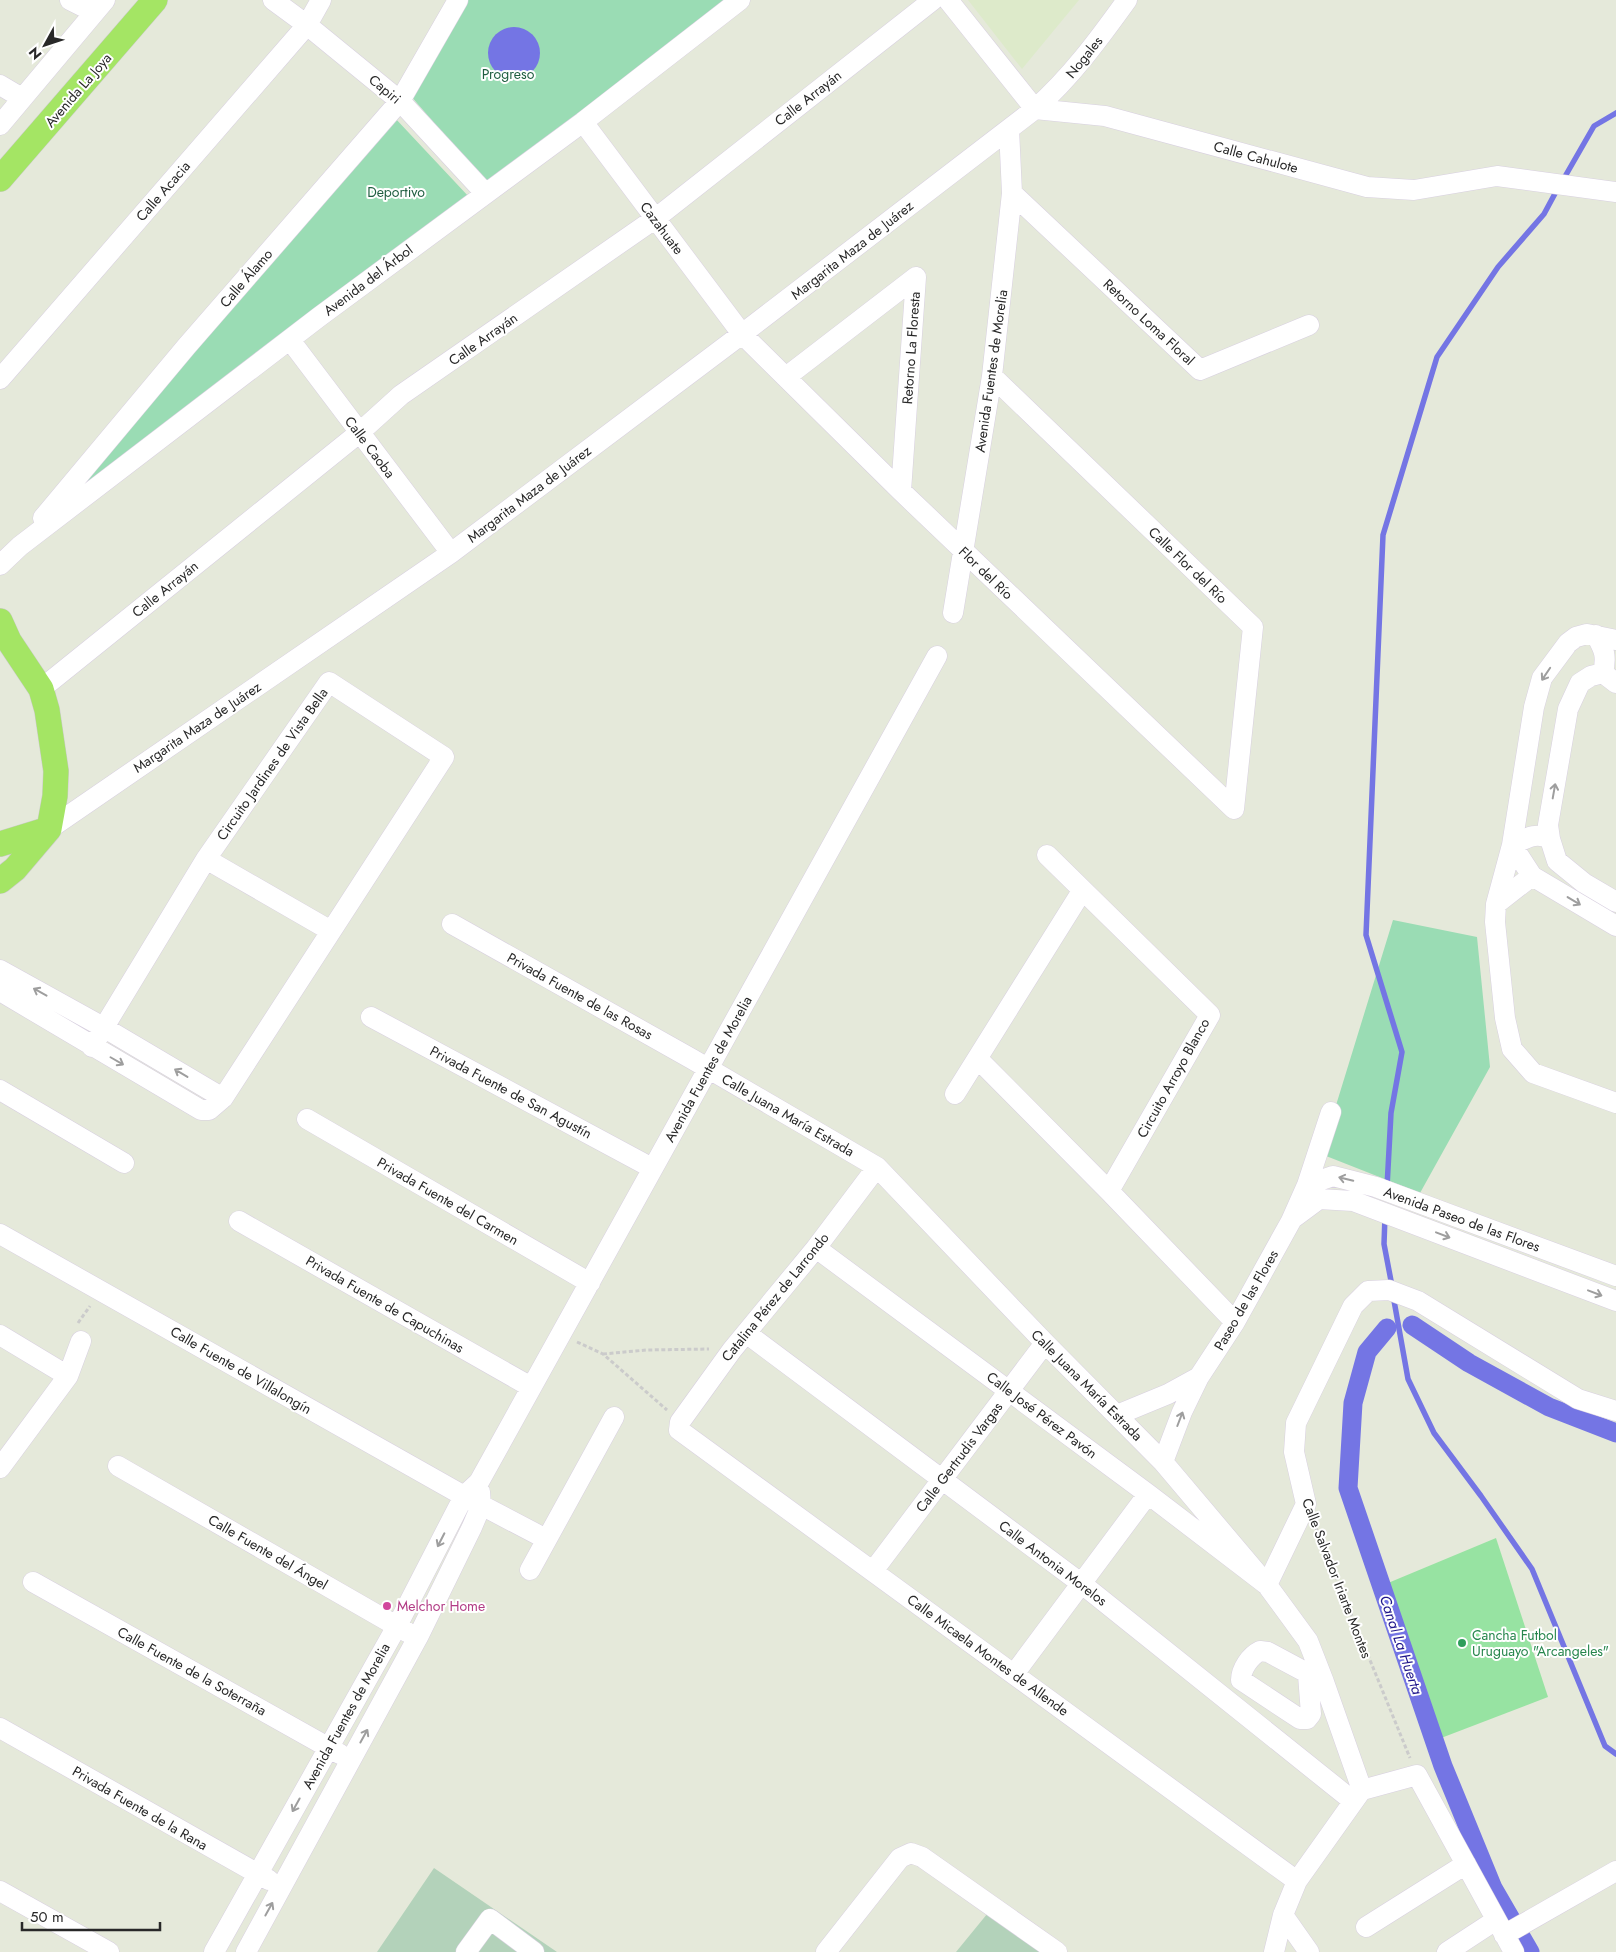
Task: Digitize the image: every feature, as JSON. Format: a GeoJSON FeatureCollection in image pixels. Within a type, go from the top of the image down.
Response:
{"type":"FeatureCollection","features":[{"type":"Feature","properties":{"kind":"main road","name":"Avenida La Joya"},"geometry":{"type":"LineString","coordinates":[[0,179],[155,0]]}},
{"type":"Feature","properties":{"kind":"main road"},"geometry":{"type":"LineString","coordinates":[[0,621],[9,641],[41,689],[56,770],[49,829],[8,875]]}},
{"type":"Feature","properties":{"kind":"main road","name":"Margarita Maza de Juárez"},"geometry":{"type":"LineString","coordinates":[[0,844],[49,829]]}},
{"type":"Feature","properties":{"kind":"street"},"geometry":{"type":"LineString","coordinates":[[0,125],[99,6],[70,0]]}},
{"type":"Feature","properties":{"kind":"street","name":"Capiri"},"geometry":{"type":"LineString","coordinates":[[273,0],[306,24],[400,101],[485,193]]}},
{"type":"Feature","properties":{"kind":"street","name":"Calle Acacia"},"geometry":{"type":"LineString","coordinates":[[0,378],[306,24],[321,0]]}},
{"type":"Feature","properties":{"kind":"street","name":"Calle Álamo"},"geometry":{"type":"LineString","coordinates":[[20,546],[193,339],[400,101],[458,0]]}},
{"type":"Feature","properties":{"kind":"street","name":"Avenida del Árbol"},"geometry":{"type":"LineString","coordinates":[[0,565],[20,546],[485,193],[583,122],[740,0]]}},
{"type":"Feature","properties":{"kind":"street","name":"Calle Arrayán"},"geometry":{"type":"LineString","coordinates":[[41,689],[359,433],[401,395],[656,218],[933,0]]}},
{"type":"Feature","properties":{"kind":"street"},"geometry":{"type":"LineString","coordinates":[[948,0],[1035,109]]}},
{"type":"Feature","properties":{"kind":"street","name":"Nogales"},"geometry":{"type":"LineString","coordinates":[[1035,109],[1059,88],[1083,60],[1127,0]]}},
{"type":"Feature","properties":{"kind":"street"},"geometry":{"type":"LineString","coordinates":[[0,85],[22,98]]}},
{"type":"Feature","properties":{"kind":"street","name":"Margarita Maza de Juárez"},"geometry":{"type":"LineString","coordinates":[[49,829],[451,553],[742,334],[1035,109]]}},
{"type":"Feature","properties":{"kind":"street","name":"Calle Cahulote"},"geometry":{"type":"LineString","coordinates":[[1035,109],[1105,116],[1367,187],[1414,190],[1497,176],[1609,191]]}},
{"type":"Feature","properties":{"kind":"street","name":"Cazahuate"},"geometry":{"type":"LineString","coordinates":[[583,122],[742,334]]}},
{"type":"Feature","properties":{"kind":"street","name":"Avenida Fuentes de Morelia"},"geometry":{"type":"LineString","coordinates":[[953,613],[992,376],[1012,193],[1009,129]]}},
{"type":"Feature","properties":{"kind":"street","name":"Retorno Loma Floral"},"geometry":{"type":"LineString","coordinates":[[1012,193],[1200,370],[1308,325]]}},
{"type":"Feature","properties":{"kind":"street","name":"Retorno La Floresta"},"geometry":{"type":"LineString","coordinates":[[786,376],[916,277],[901,491]]}},
{"type":"Feature","properties":{"kind":"street","name":"Flor del Río"},"geometry":{"type":"LineString","coordinates":[[742,334],[964,552],[1234,809]]}},
{"type":"Feature","properties":{"kind":"street","name":"Calle Caoba"},"geometry":{"type":"LineString","coordinates":[[290,340],[451,553]]}},
{"type":"Feature","properties":{"kind":"street","name":"Calle Flor del Río"},"geometry":{"type":"LineString","coordinates":[[992,376],[1253,627],[1234,809]]}},
{"type":"Feature","properties":{"kind":"street"},"geometry":{"type":"LineString","coordinates":[[1616,640],[1587,634],[1576,637],[1568,643],[1542,678],[1536,700],[1512,845],[1496,904],[1495,922],[1505,1018],[1512,1049],[1532,1073],[1616,1102]]}},
{"type":"Feature","properties":{"kind":"street"},"geometry":{"type":"LineString","coordinates":[[1596,635],[1605,651],[1610,678],[1591,676],[1580,683],[1568,709],[1548,825],[1557,861],[1584,883],[1616,902]]}},
{"type":"Feature","properties":{"kind":"street"},"geometry":{"type":"LineString","coordinates":[[1562,652],[1568,669],[1580,683]]}},
{"type":"Feature","properties":{"kind":"street","name":"Avenida Fuentes de Morelia"},"geometry":{"type":"LineString","coordinates":[[214,1952],[397,1626],[464,1496],[479,1482],[937,656]]}},
{"type":"Feature","properties":{"kind":"street","name":"Circuito Jardines de Vista Bella"},"geometry":{"type":"LineString","coordinates":[[0,991],[92,1047],[201,1110],[209,1110],[223,1098],[444,757],[329,682],[206,859],[92,1047]]}},
{"type":"Feature","properties":{"kind":"street"},"geometry":{"type":"LineString","coordinates":[[1512,845],[1535,834],[1544,835],[1550,839]]}},
{"type":"Feature","properties":{"kind":"street"},"geometry":{"type":"LineString","coordinates":[[1512,845],[1532,876],[1616,926]]}},
{"type":"Feature","properties":{"kind":"street","name":"Circuito Arroyo Blanco"},"geometry":{"type":"LineString","coordinates":[[1047,855],[1210,1015],[1109,1190]]}},
{"type":"Feature","properties":{"kind":"street"},"geometry":{"type":"LineString","coordinates":[[206,859],[331,931]]}},
{"type":"Feature","properties":{"kind":"street"},"geometry":{"type":"LineString","coordinates":[[1496,904],[1532,876],[1542,875],[1551,871],[1557,861]]}},
{"type":"Feature","properties":{"kind":"street"},"geometry":{"type":"LineString","coordinates":[[955,1094],[1082,891]]}},
{"type":"Feature","properties":{"kind":"street","name":"Privada Fuente de las Rosas"},"geometry":{"type":"LineString","coordinates":[[452,924],[709,1068]]}},
{"type":"Feature","properties":{"kind":"street"},"geometry":{"type":"LineString","coordinates":[[0,970],[103,1026],[223,1098]]}},
{"type":"Feature","properties":{"kind":"street","name":"Privada Fuente de San Agustín"},"geometry":{"type":"LineString","coordinates":[[371,1017],[652,1168]]}},
{"type":"Feature","properties":{"kind":"street"},"geometry":{"type":"LineString","coordinates":[[978,1059],[1109,1190],[1235,1322]]}},
{"type":"Feature","properties":{"kind":"street","name":"Calle Juana María Estrada"},"geometry":{"type":"LineString","coordinates":[[709,1068],[877,1167],[1163,1462],[1267,1585],[1308,1641],[1316,1678],[1358,1795]]}},
{"type":"Feature","properties":{"kind":"street"},"geometry":{"type":"LineString","coordinates":[[0,1090],[124,1163]]}},
{"type":"Feature","properties":{"kind":"street","name":"Paseo de las Flores"},"geometry":{"type":"LineString","coordinates":[[1163,1462],[1182,1412],[1199,1377],[1235,1322],[1291,1221],[1313,1192],[1331,1112]]}},
{"type":"Feature","properties":{"kind":"street","name":"Privada Fuente del Carmen"},"geometry":{"type":"LineString","coordinates":[[306,1119],[590,1283]]}},
{"type":"Feature","properties":{"kind":"street","name":"Catalina Pérez de Larrondo"},"geometry":{"type":"LineString","coordinates":[[679,1426],[732,1350],[816,1248],[877,1167]]}},
{"type":"Feature","properties":{"kind":"street","name":"Avenida Paseo de las Flores"},"geometry":{"type":"LineString","coordinates":[[1313,1192],[1333,1176],[1392,1192],[1616,1276]]}},
{"type":"Feature","properties":{"kind":"street","name":"Avenida Paseo de las Flores"},"geometry":{"type":"LineString","coordinates":[[1313,1192],[1353,1201],[1616,1301]]}},
{"type":"Feature","properties":{"kind":"street"},"geometry":{"type":"LineString","coordinates":[[1386,1213],[1392,1192]]}},
{"type":"Feature","properties":{"kind":"street","name":"Privada Fuente de Capuchinas"},"geometry":{"type":"LineString","coordinates":[[238,1221],[531,1387]]}},
{"type":"Feature","properties":{"kind":"street","name":"Calle Fuente de Villalongín"},"geometry":{"type":"LineString","coordinates":[[0,1234],[481,1506],[546,1538]]}},
{"type":"Feature","properties":{"kind":"street","name":"Calle José Pérez Pavón"},"geometry":{"type":"LineString","coordinates":[[816,1248],[1148,1494],[1267,1585]]}},
{"type":"Feature","properties":{"kind":"street","name":"Calle Salvador Iriarte Montes"},"geometry":{"type":"LineString","coordinates":[[1306,1504],[1294,1452],[1296,1423],[1353,1306],[1368,1290],[1397,1293],[1418,1301],[1578,1399],[1616,1411]]}},
{"type":"Feature","properties":{"kind":"street","name":"Calle Antonia Morelos"},"geometry":{"type":"LineString","coordinates":[[746,1333],[943,1479],[1358,1795]]}},
{"type":"Feature","properties":{"kind":"street"},"geometry":{"type":"LineString","coordinates":[[0,1335],[68,1376]]}},
{"type":"Feature","properties":{"kind":"street"},"geometry":{"type":"LineString","coordinates":[[0,1468],[68,1376],[81,1341]]}},
{"type":"Feature","properties":{"kind":"street","name":"Calle Gertrudis Vargas"},"geometry":{"type":"LineString","coordinates":[[873,1571],[1046,1343]]}},
{"type":"Feature","properties":{"kind":"street","name":"Paseo de las Flores"},"geometry":{"type":"LineString","coordinates":[[1117,1415],[1168,1394],[1199,1377]]}},
{"type":"Feature","properties":{"kind":"street"},"geometry":{"type":"LineString","coordinates":[[530,1570],[614,1418]]}},
{"type":"Feature","properties":{"kind":"street","name":"Calle Micaela Montes de Allende"},"geometry":{"type":"LineString","coordinates":[[679,1426],[873,1571],[1297,1881]]}},
{"type":"Feature","properties":{"kind":"street","name":"Calle Fuente del Ángel"},"geometry":{"type":"LineString","coordinates":[[118,1466],[418,1638]]}},
{"type":"Feature","properties":{"kind":"street"},"geometry":{"type":"LineString","coordinates":[[479,1482],[481,1506]]}},
{"type":"Feature","properties":{"kind":"street"},"geometry":{"type":"LineString","coordinates":[[1014,1674],[1148,1494]]}},
{"type":"Feature","properties":{"kind":"street"},"geometry":{"type":"LineString","coordinates":[[1267,1585],[1306,1504]]}},
{"type":"Feature","properties":{"kind":"street","name":"Avenida Fuentes de Morelia"},"geometry":{"type":"LineString","coordinates":[[246,1952],[418,1638],[481,1506]]}},
{"type":"Feature","properties":{"kind":"street","name":"Calle Fuente de la Soterraña"},"geometry":{"type":"LineString","coordinates":[[33,1582],[351,1760]]}},
{"type":"Feature","properties":{"kind":"street","name":"Privada Fuente de la Rana"},"geometry":{"type":"LineString","coordinates":[[0,1728],[281,1887]]}},
{"type":"Feature","properties":{"kind":"street"},"geometry":{"type":"LineString","coordinates":[[1274,1952],[1283,1915],[1297,1881],[1358,1795],[1417,1775],[1505,1935]]}},
{"type":"Feature","properties":{"kind":"street"},"geometry":{"type":"LineString","coordinates":[[826,1952],[900,1858],[911,1853],[922,1857],[1057,1952]]}},
{"type":"Feature","properties":{"kind":"street"},"geometry":{"type":"LineString","coordinates":[[1366,1927],[1466,1864]]}},
{"type":"Feature","properties":{"kind":"street"},"geometry":{"type":"LineString","coordinates":[[1448,1952],[1505,1935],[1616,1871]]}},
{"type":"Feature","properties":{"kind":"street"},"geometry":{"type":"LineString","coordinates":[[0,1891],[108,1952]]}},
{"type":"Feature","properties":{"kind":"street"},"geometry":{"type":"LineString","coordinates":[[1283,1915],[1309,1952]]}},
{"type":"Feature","properties":{"kind":"street"},"geometry":{"type":"LineString","coordinates":[[466,1952],[490,1919],[534,1952]]}},
{"type":"Feature","properties":{"kind":"path"},"geometry":{"type":"LineString","coordinates":[[81,1341],[78,1323],[100,1291]]}},
{"type":"Feature","properties":{"kind":"path"},"geometry":{"type":"LineString","coordinates":[[560,1335],[603,1354],[679,1426]]}},
{"type":"Feature","properties":{"kind":"path"},"geometry":{"type":"LineString","coordinates":[[603,1354],[689,1348],[732,1350]]}},
{"type":"Feature","properties":{"kind":"path","name":"Calle Salvador Iriarte Montes"},"geometry":{"type":"LineString","coordinates":[[1306,1504],[1417,1775]]}},
{"type":"Feature","properties":{"kind":"shaded area"},"geometry":{"type":"Polygon","coordinates":[[[968,0],[1079,0],[1022,69],[968,0]]]}},
{"type":"Feature","properties":{"kind":"shaded area"},"geometry":{"type":"Polygon","coordinates":[[[514,27],[524,29],[532,35],[538,43],[540,53],[538,63],[532,71],[524,77],[514,79],[504,77],[496,71],[490,63],[488,53],[490,43],[496,35],[504,29],[514,27]]]}},
{"type":"Feature","properties":{"kind":"shaded area"},"geometry":{"type":"Polygon","coordinates":[[[434,1868],[557,1952],[377,1952],[434,1868]]]}},
{"type":"Feature","properties":{"kind":"shaded area"},"geometry":{"type":"Polygon","coordinates":[[[992,1908],[1051,1952],[956,1952],[992,1908]]]}},
{"type":"Feature","properties":{"kind":"green space","name":"Progreso"},"geometry":{"type":"Polygon","coordinates":[[[467,0],[733,0],[486,183],[410,95],[467,0]]]}},
{"type":"Feature","properties":{"kind":"green space","name":"Deportivo"},"geometry":{"type":"Polygon","coordinates":[[[394,117],[470,198],[46,522],[394,117]]]}},
{"type":"Feature","properties":{"kind":"green space"},"geometry":{"type":"Polygon","coordinates":[[[1393,920],[1477,937],[1490,1067],[1420,1193],[1321,1154],[1393,920]]]}},
{"type":"Feature","properties":{"kind":"green space","name":"Cancha Futbol Uruguayo \"Arcangeles\""},"geometry":{"type":"Polygon","coordinates":[[[1496,1538],[1548,1697],[1428,1743],[1376,1588],[1496,1538]]]}},
{"type":"Feature","properties":{"kind":"waterway"},"geometry":{"type":"LineString","coordinates":[[1563,180],[1594,126],[1616,113]]}},
{"type":"Feature","properties":{"kind":"waterway"},"geometry":{"type":"LineString","coordinates":[[1387,1187],[1391,1113],[1402,1052],[1366,935],[1383,535],[1437,357],[1498,267],[1544,214],[1558,188]]}},
{"type":"Feature","properties":{"kind":"waterway"},"geometry":{"type":"LineString","coordinates":[[1385,1216],[1384,1244],[1392,1286]]}},
{"type":"Feature","properties":{"kind":"waterway"},"geometry":{"type":"LineString","coordinates":[[1393,1295],[1408,1379],[1434,1433],[1532,1569],[1605,1746],[1616,1754]]}},
{"type":"Feature","properties":{"kind":"waterway","name":"Canal La Huerta"},"geometry":{"type":"LineString","coordinates":[[1412,1325],[1469,1363],[1549,1407],[1616,1433]]}},
{"type":"Feature","properties":{"kind":"waterway","name":"Canal La Huerta"},"geometry":{"type":"LineString","coordinates":[[1387,1328],[1367,1352],[1353,1403],[1348,1488],[1443,1766],[1493,1888],[1530,1952]]}},
{"type":"Feature","properties":{"kind":"place","name":"Melchor Home"},"geometry":{"type":"Point","coordinates":[387,1606]}},
{"type":"Feature","properties":{"kind":"place","name":"Cancha Futbol Uruguayo \"Arcangeles\""},"geometry":{"type":"Point","coordinates":[1462,1643]}}]}
